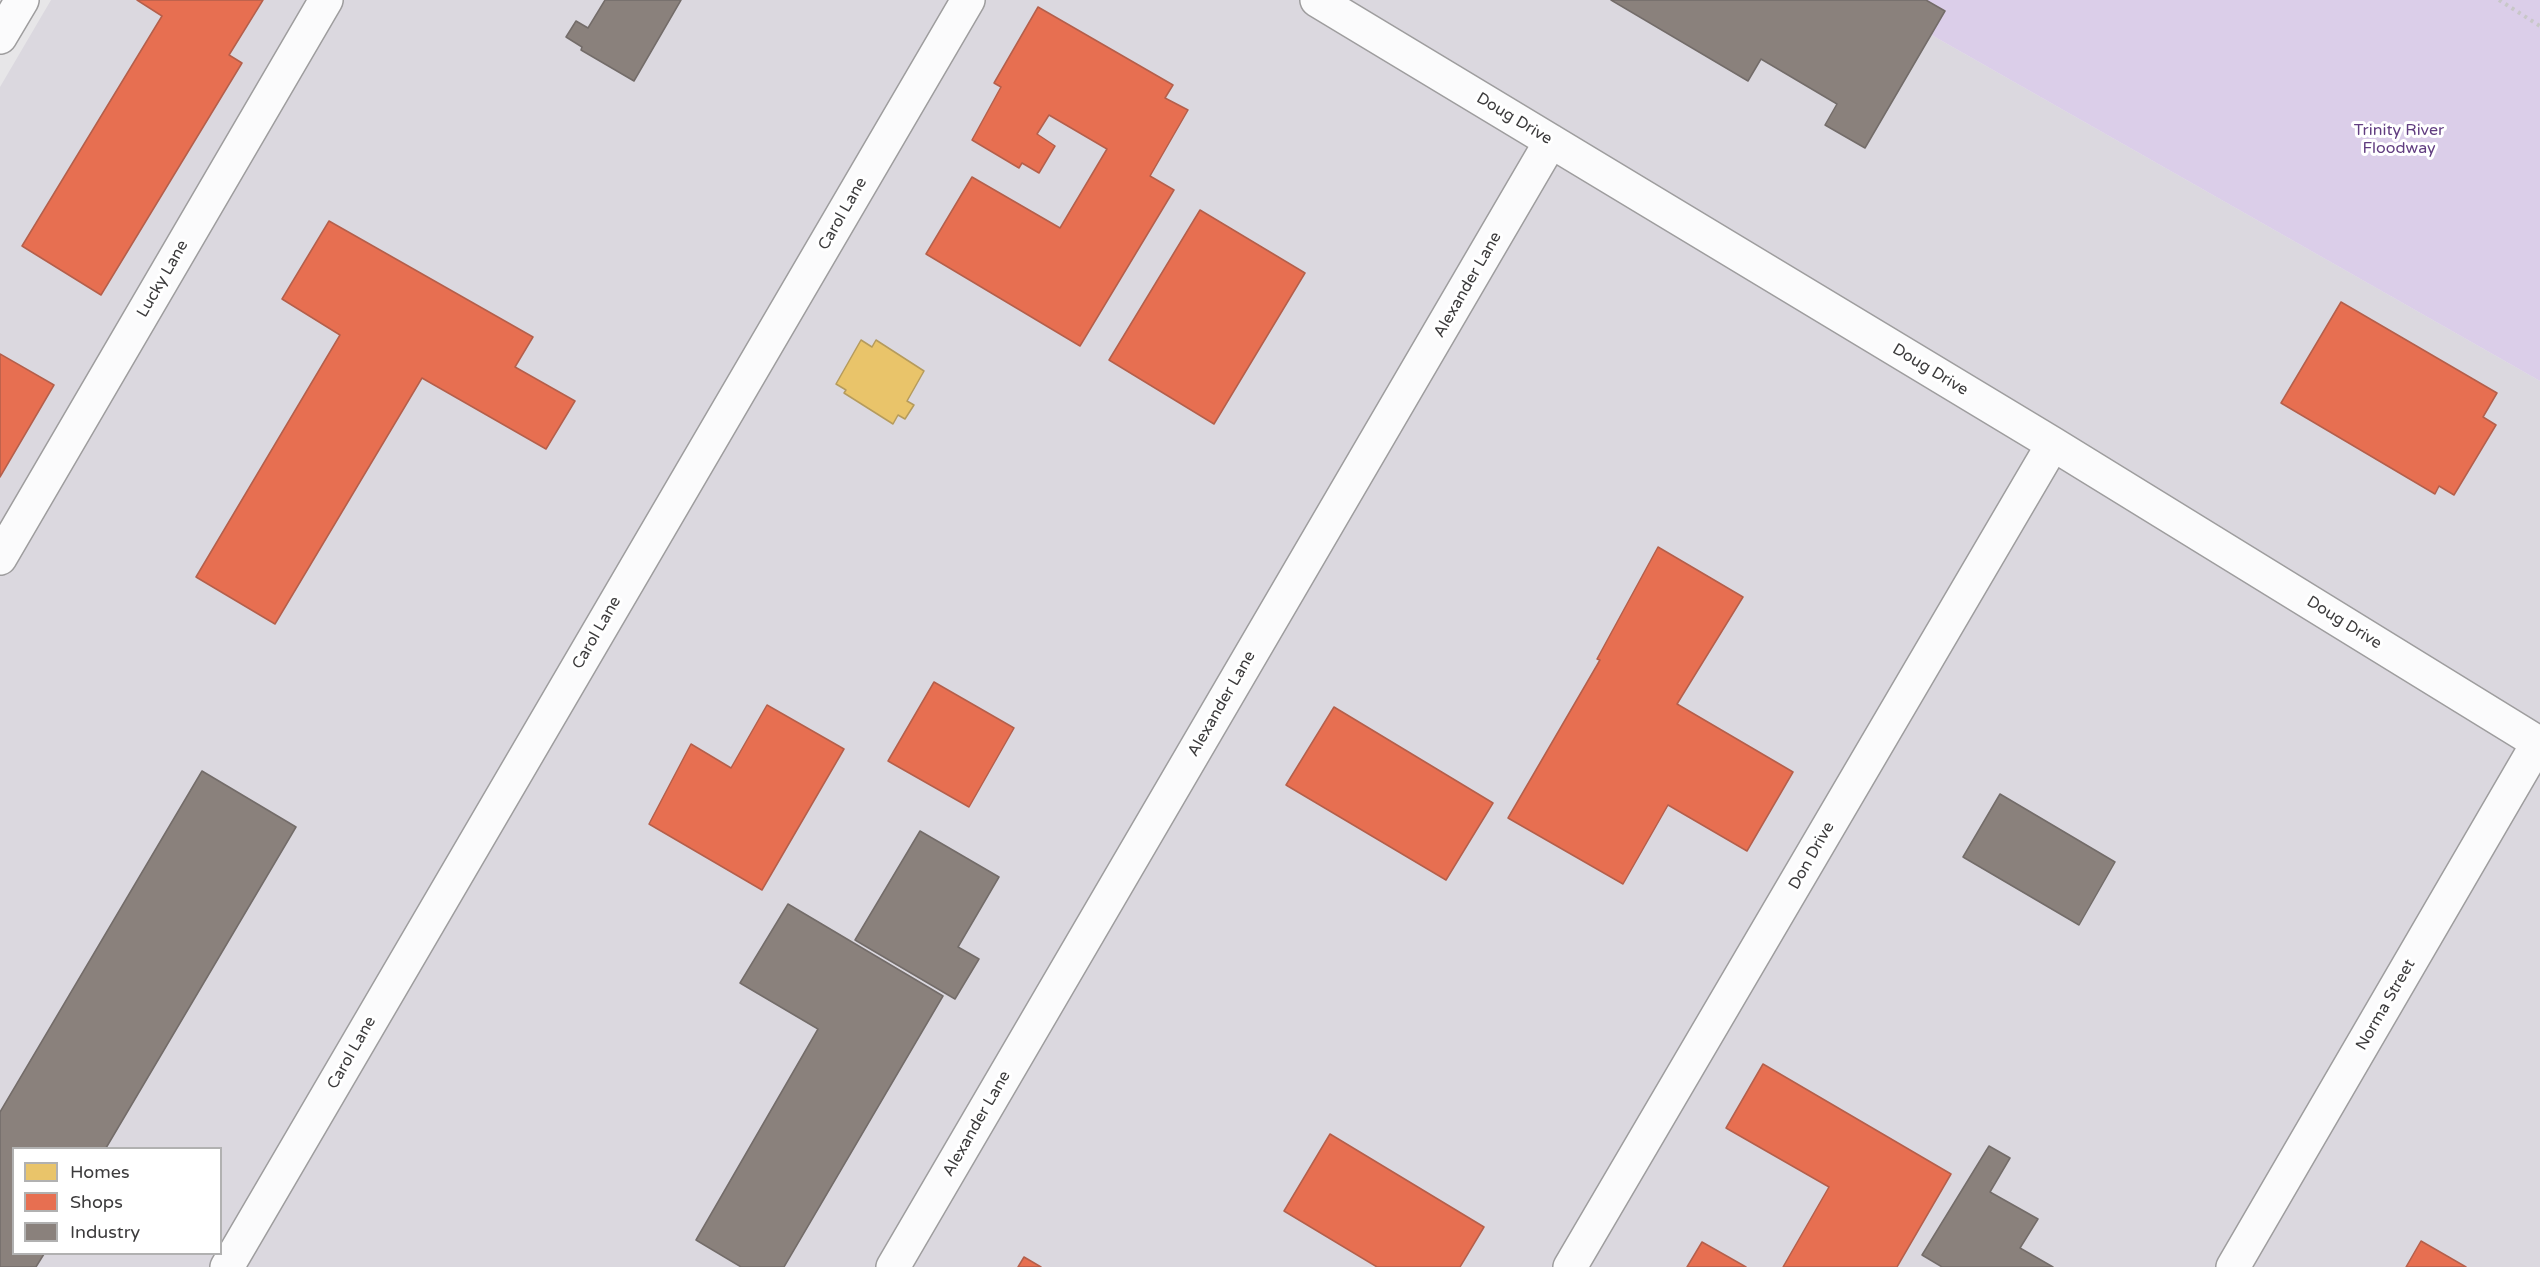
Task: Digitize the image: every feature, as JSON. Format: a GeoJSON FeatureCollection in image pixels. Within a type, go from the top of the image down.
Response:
{"type":"FeatureCollection","features":[{"type":"Feature","properties":{"kind":"street"},"geometry":{"type":"LineString","coordinates":[[0,37],[22,0]]}},
{"type":"Feature","properties":{"kind":"street","name":"Lucky Lane"},"geometry":{"type":"LineString","coordinates":[[0,558],[326,0]]}},
{"type":"Feature","properties":{"kind":"street","name":"Carol Lane"},"geometry":{"type":"LineString","coordinates":[[226,1267],[968,0]]}},
{"type":"Feature","properties":{"kind":"street","name":"Doug Drive"},"geometry":{"type":"LineString","coordinates":[[1317,0],[2054,444],[2539,743]]}},
{"type":"Feature","properties":{"kind":"street","name":"Alexander Lane"},"geometry":{"type":"LineString","coordinates":[[893,1267],[1551,141]]}},
{"type":"Feature","properties":{"kind":"street","name":"Don Drive"},"geometry":{"type":"LineString","coordinates":[[1570,1267],[2054,444]]}},
{"type":"Feature","properties":{"kind":"street","name":"Norma Street"},"geometry":{"type":"LineString","coordinates":[[2233,1267],[2539,743]]}},
{"type":"Feature","properties":{"kind":"path"},"geometry":{"type":"LineString","coordinates":[[2499,0],[2540,26]]}},
{"type":"Feature","properties":{"kind":"shaded area"},"geometry":{"type":"Polygon","coordinates":[[[51,0],[1870,0],[2540,381],[2540,1267],[0,1267],[0,87],[51,0]]]}},
{"type":"Feature","properties":{"kind":"green space","name":"Trinity River Floodway"},"geometry":{"type":"Polygon","coordinates":[[[1870,0],[2540,0],[2540,381],[1870,0]]]}},
{"type":"Feature","properties":{"kind":"building: Homes"},"geometry":{"type":"Polygon","coordinates":[[[861,340],[872,347],[876,340],[924,371],[907,401],[914,405],[905,419],[898,415],[893,424],[844,393],[846,390],[836,384],[861,340]]]}},
{"type":"Feature","properties":{"kind":"building: Shops"},"geometry":{"type":"Polygon","coordinates":[[[137,0],[263,0],[229,55],[242,63],[101,295],[22,246],[162,16],[137,0]]]}},
{"type":"Feature","properties":{"kind":"building: Shops"},"geometry":{"type":"Polygon","coordinates":[[[1038,7],[1173,85],[1165,98],[1188,110],[1150,176],[1174,190],[1080,346],[926,254],[972,177],[1060,228],[1107,149],[1049,115],[1037,134],[1055,146],[1039,173],[1022,163],[1019,168],[972,140],[1001,87],[994,83],[1038,7]]]}},
{"type":"Feature","properties":{"kind":"building: Shops"},"geometry":{"type":"Polygon","coordinates":[[[1200,210],[1305,273],[1214,424],[1109,360],[1200,210]]]}},
{"type":"Feature","properties":{"kind":"building: Shops"},"geometry":{"type":"Polygon","coordinates":[[[329,221],[533,337],[515,367],[575,401],[546,449],[422,378],[275,624],[196,577],[340,335],[282,299],[329,221]]]}},
{"type":"Feature","properties":{"kind":"building: Shops"},"geometry":{"type":"Polygon","coordinates":[[[2341,302],[2497,393],[2483,417],[2496,425],[2454,495],[2439,486],[2435,494],[2281,403],[2341,302]]]}},
{"type":"Feature","properties":{"kind":"building: Shops"},"geometry":{"type":"Polygon","coordinates":[[[0,354],[54,385],[0,477],[0,354]]]}},
{"type":"Feature","properties":{"kind":"building: Shops"},"geometry":{"type":"Polygon","coordinates":[[[1658,547],[1743,597],[1677,704],[1793,772],[1747,851],[1668,805],[1623,884],[1508,818],[1600,660],[1597,659],[1658,547]]]}},
{"type":"Feature","properties":{"kind":"building: Shops"},"geometry":{"type":"Polygon","coordinates":[[[934,682],[1014,728],[969,807],[888,761],[934,682]]]}},
{"type":"Feature","properties":{"kind":"building: Shops"},"geometry":{"type":"Polygon","coordinates":[[[767,705],[844,749],[762,890],[649,824],[691,744],[731,768],[767,705]]]}},
{"type":"Feature","properties":{"kind":"building: Shops"},"geometry":{"type":"Polygon","coordinates":[[[1334,707],[1493,803],[1446,880],[1286,785],[1334,707]]]}},
{"type":"Feature","properties":{"kind":"building: Shops"},"geometry":{"type":"Polygon","coordinates":[[[1763,1064],[1951,1174],[1897,1267],[1783,1267],[1829,1187],[1726,1128],[1763,1064]]]}},
{"type":"Feature","properties":{"kind":"building: Shops"},"geometry":{"type":"Polygon","coordinates":[[[1330,1134],[1484,1227],[1460,1267],[1377,1267],[1284,1211],[1330,1134]]]}},
{"type":"Feature","properties":{"kind":"building: Shops"},"geometry":{"type":"Polygon","coordinates":[[[2421,1241],[2466,1267],[2406,1267],[2421,1241]]]}},
{"type":"Feature","properties":{"kind":"building: Shops"},"geometry":{"type":"Polygon","coordinates":[[[1702,1242],[1746,1267],[1687,1267],[1702,1242]]]}},
{"type":"Feature","properties":{"kind":"building: Shops"},"geometry":{"type":"Polygon","coordinates":[[[1024,1257],[1041,1267],[1018,1267],[1024,1257]]]}},
{"type":"Feature","properties":{"kind":"building: Industry"},"geometry":{"type":"Polygon","coordinates":[[[605,0],[681,0],[634,81],[581,50],[582,47],[566,37],[576,21],[588,28],[605,0]]]}},
{"type":"Feature","properties":{"kind":"building: Industry"},"geometry":{"type":"Polygon","coordinates":[[[1611,0],[1926,0],[1945,11],[1865,148],[1825,125],[1837,104],[1761,59],[1748,81],[1611,0]]]}},
{"type":"Feature","properties":{"kind":"building: Industry"},"geometry":{"type":"Polygon","coordinates":[[[202,771],[296,827],[107,1147],[12,1147],[12,1255],[43,1255],[36,1267],[0,1267],[0,1112],[202,771]]]}},
{"type":"Feature","properties":{"kind":"building: Industry"},"geometry":{"type":"Polygon","coordinates":[[[2000,794],[2115,862],[2079,925],[1963,857],[2000,794]]]}},
{"type":"Feature","properties":{"kind":"building: Industry"},"geometry":{"type":"Polygon","coordinates":[[[920,831],[999,877],[958,947],[979,959],[955,999],[855,940],[920,831]]]}},
{"type":"Feature","properties":{"kind":"building: Industry"},"geometry":{"type":"Polygon","coordinates":[[[788,904],[943,996],[784,1267],[741,1267],[696,1240],[818,1029],[740,983],[788,904]]]}},
{"type":"Feature","properties":{"kind":"building: Industry"},"geometry":{"type":"Polygon","coordinates":[[[1989,1146],[2010,1158],[1990,1192],[2038,1219],[2020,1248],[2053,1267],[1942,1267],[1922,1255],[1989,1146]]]}}]}
